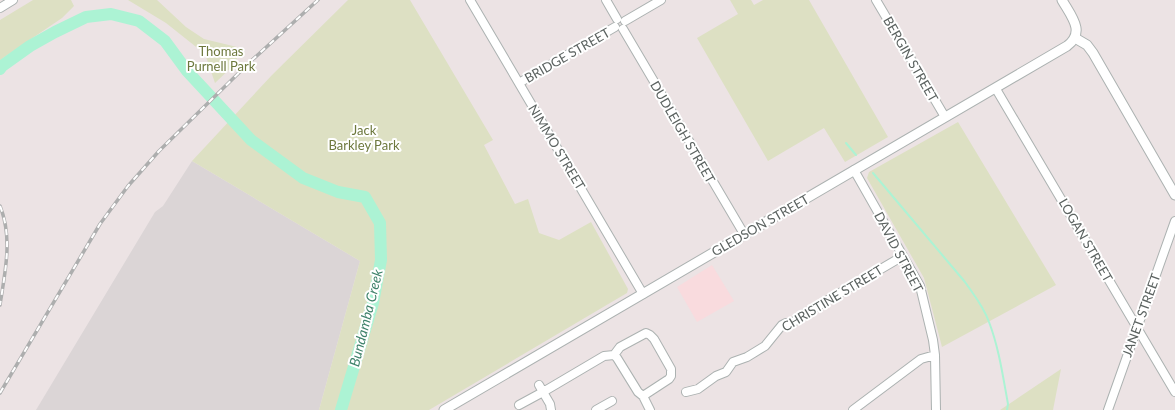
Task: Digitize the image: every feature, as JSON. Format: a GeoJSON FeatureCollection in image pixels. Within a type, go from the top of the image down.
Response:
{"type":"FeatureCollection","features":[{"type":"Feature","properties":{"kind":"street"},"geometry":{"type":"LineString","coordinates":[[0,8],[13,0]]}},
{"type":"Feature","properties":{"kind":"street","name":"NIMMO STREET"},"geometry":{"type":"LineString","coordinates":[[470,0],[643,294]]}},
{"type":"Feature","properties":{"kind":"street","name":"DUDLEIGH STREET"},"geometry":{"type":"LineString","coordinates":[[606,0],[622,23],[744,234]]}},
{"type":"Feature","properties":{"kind":"street"},"geometry":{"type":"LineString","coordinates":[[622,23],[661,0]]}},
{"type":"Feature","properties":{"kind":"street","name":"BERGIN STREET"},"geometry":{"type":"LineString","coordinates":[[876,0],[945,117]]}},
{"type":"Feature","properties":{"kind":"street"},"geometry":{"type":"LineString","coordinates":[[1062,0],[1076,26],[1077,33],[1075,38],[1086,45],[1093,53],[1175,195]]}},
{"type":"Feature","properties":{"kind":"street","name":"BRIDGE STREET"},"geometry":{"type":"LineString","coordinates":[[519,83],[615,27],[614,22],[622,23]]}},
{"type":"Feature","properties":{"kind":"street","name":"GLEDSON STREET"},"geometry":{"type":"LineString","coordinates":[[444,410],[996,88],[1067,46],[1075,38]]}},
{"type":"Feature","properties":{"kind":"street","name":"LOGAN STREET"},"geometry":{"type":"LineString","coordinates":[[996,88],[1175,392]]}},
{"type":"Feature","properties":{"kind":"street","name":"DAVID STREET"},"geometry":{"type":"LineString","coordinates":[[854,170],[915,276],[922,293],[935,355],[936,410]]}},
{"type":"Feature","properties":{"kind":"street","name":"JANET STREET"},"geometry":{"type":"LineString","coordinates":[[1108,410],[1175,221]]}},
{"type":"Feature","properties":{"kind":"street","name":"CHRISTINE STREET"},"geometry":{"type":"LineString","coordinates":[[686,392],[698,389],[716,376],[726,372],[733,362],[747,357],[765,346],[782,325],[792,323],[804,314],[903,256]]}},
{"type":"Feature","properties":{"kind":"street"},"geometry":{"type":"LineString","coordinates":[[519,405],[541,389],[604,356],[614,355],[620,347],[646,333],[654,339],[672,373],[669,379],[643,396]]}},
{"type":"Feature","properties":{"kind":"street"},"geometry":{"type":"LineString","coordinates":[[614,355],[638,392],[643,396],[650,410]]}},
{"type":"Feature","properties":{"kind":"street"},"geometry":{"type":"LineString","coordinates":[[853,410],[921,359],[935,355]]}},
{"type":"Feature","properties":{"kind":"street"},"geometry":{"type":"LineString","coordinates":[[541,389],[550,404],[551,410]]}},
{"type":"Feature","properties":{"kind":"street"},"geometry":{"type":"LineString","coordinates":[[596,410],[612,400]]}},
{"type":"Feature","properties":{"kind":"shaded area"},"geometry":{"type":"Polygon","coordinates":[[[192,161],[360,261],[319,410],[36,410],[155,212],[163,206],[192,161]]]}},
{"type":"Feature","properties":{"kind":"shaded area"},"geometry":{"type":"Polygon","coordinates":[[[712,265],[734,301],[697,322],[677,287],[712,265]]]}},
{"type":"Feature","properties":{"kind":"green space"},"geometry":{"type":"Polygon","coordinates":[[[33,0],[71,0],[74,6],[62,18],[3,58],[0,62],[0,20],[33,0]]]}},
{"type":"Feature","properties":{"kind":"green space","name":"Thomas Purnell Park"},"geometry":{"type":"Polygon","coordinates":[[[128,0],[157,0],[186,27],[204,39],[237,47],[237,62],[215,83],[205,54],[166,23],[128,0]]]}},
{"type":"Feature","properties":{"kind":"green space","name":"Jack Barkley Park"},"geometry":{"type":"Polygon","coordinates":[[[348,0],[410,0],[493,140],[484,145],[515,204],[528,199],[539,233],[559,240],[591,222],[628,289],[627,293],[429,410],[319,410],[360,261],[192,161],[272,75],[348,0]]]}},
{"type":"Feature","properties":{"kind":"green space"},"geometry":{"type":"Polygon","coordinates":[[[730,0],[751,0],[754,5],[763,0],[809,0],[888,137],[845,162],[824,128],[768,161],[697,38],[738,14],[730,0]]]}},
{"type":"Feature","properties":{"kind":"green space"},"geometry":{"type":"Polygon","coordinates":[[[958,122],[1056,285],[942,347],[924,278],[867,178],[869,172],[958,122]]]}},
{"type":"Feature","properties":{"kind":"green space"},"geometry":{"type":"Polygon","coordinates":[[[1061,369],[1053,410],[1000,410],[1061,369]]]}},
{"type":"Feature","properties":{"kind":"waterway","name":"Bundamba Creek"},"geometry":{"type":"LineString","coordinates":[[0,69],[30,46],[86,17],[111,14],[139,21],[165,41],[187,71],[251,140],[303,178],[338,192],[365,197],[380,223],[381,260],[373,303],[341,410]]}},
{"type":"Feature","properties":{"kind":"waterway"},"geometry":{"type":"LineString","coordinates":[[846,143],[856,155]]}},
{"type":"Feature","properties":{"kind":"waterway"},"geometry":{"type":"LineString","coordinates":[[873,173],[965,282],[982,306],[989,322],[998,352],[1008,404],[1007,410]]}},
{"type":"Feature","properties":{"kind":"railway"},"geometry":{"type":"LineString","coordinates":[[0,393],[100,224],[128,186],[159,151],[251,61],[318,0]]}},
{"type":"Feature","properties":{"kind":"railway"},"geometry":{"type":"LineString","coordinates":[[0,206],[4,218],[7,243],[6,268],[0,305]]}}]}
